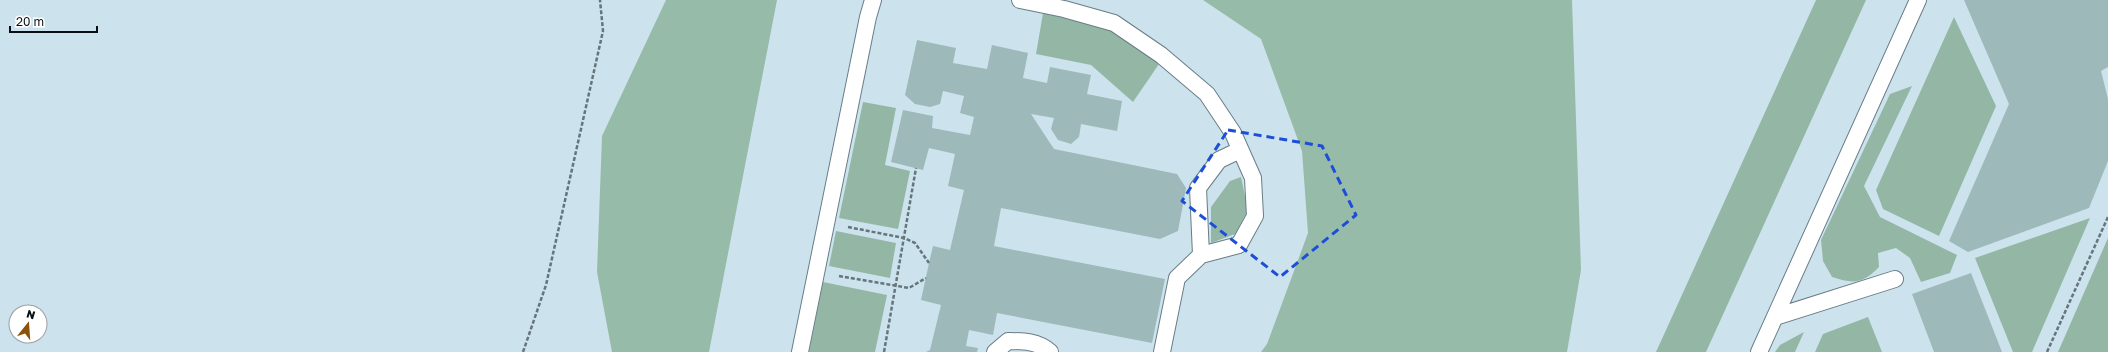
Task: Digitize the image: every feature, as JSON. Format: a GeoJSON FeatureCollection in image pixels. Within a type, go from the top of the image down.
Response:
{"type":"FeatureCollection","features":[{"type":"Feature","properties":{"kind":"lane"},"geometry":{"type":"LineString","coordinates":[[800,352],[868,17],[873,0]]}},
{"type":"Feature","properties":{"kind":"lane"},"geometry":{"type":"LineString","coordinates":[[1020,0],[1114,23],[1161,55],[1207,94],[1233,133],[1252,178],[1255,216],[1239,245],[1201,255],[1177,278],[1162,352]]}},
{"type":"Feature","properties":{"kind":"lane"},"geometry":{"type":"LineString","coordinates":[[1759,352],[1918,0]]}},
{"type":"Feature","properties":{"kind":"lane"},"geometry":{"type":"LineString","coordinates":[[1201,255],[1198,188],[1219,160],[1240,150]]}},
{"type":"Feature","properties":{"kind":"lane"},"geometry":{"type":"LineString","coordinates":[[1775,317],[1895,279]]}},
{"type":"Feature","properties":{"kind":"lane"},"geometry":{"type":"LineString","coordinates":[[995,352],[1008,341],[1029,341],[1045,348],[1050,352]]}},
{"type":"Feature","properties":{"kind":"path"},"geometry":{"type":"LineString","coordinates":[[523,352],[546,285],[603,31],[600,0]]}},
{"type":"Feature","properties":{"kind":"path"},"geometry":{"type":"LineString","coordinates":[[884,352],[916,168]]}},
{"type":"Feature","properties":{"kind":"path"},"geometry":{"type":"LineString","coordinates":[[2047,352],[2108,217]]}},
{"type":"Feature","properties":{"kind":"path"},"geometry":{"type":"LineString","coordinates":[[826,223],[904,238],[915,243],[929,263]]}},
{"type":"Feature","properties":{"kind":"path"},"geometry":{"type":"LineString","coordinates":[[816,272],[909,288],[926,278]]}},
{"type":"Feature","properties":{"kind":"highlighted area"},"geometry":{"type":"Polygon","coordinates":[[[1228,130],[1322,146],[1356,215],[1280,277],[1182,201],[1228,130]]]}},
{"type":"Feature","properties":{"kind":"green space"},"geometry":{"type":"Polygon","coordinates":[[[666,0],[777,0],[709,352],[612,352],[597,272],[602,136],[666,0]]]}},
{"type":"Feature","properties":{"kind":"green space"},"geometry":{"type":"Polygon","coordinates":[[[1203,0],[1572,0],[1581,270],[1567,352],[1261,352],[1267,344],[1308,233],[1302,151],[1261,39],[1203,0]]]}},
{"type":"Feature","properties":{"kind":"green space"},"geometry":{"type":"Polygon","coordinates":[[[1816,0],[1866,0],[1706,352],[1656,352],[1816,0]]]}},
{"type":"Feature","properties":{"kind":"green space"},"geometry":{"type":"Polygon","coordinates":[[[1043,13],[1083,21],[1107,29],[1127,41],[1159,64],[1133,102],[1091,65],[1036,54],[1043,13]]]}},
{"type":"Feature","properties":{"kind":"green space"},"geometry":{"type":"Polygon","coordinates":[[[1954,17],[1996,106],[1939,236],[1883,209],[1876,190],[1954,17]]]}},
{"type":"Feature","properties":{"kind":"green space"},"geometry":{"type":"Polygon","coordinates":[[[1912,86],[1864,186],[1880,217],[1957,255],[1950,273],[1921,282],[1910,258],[1896,248],[1878,253],[1879,267],[1868,277],[1857,281],[1846,281],[1832,277],[1823,261],[1821,240],[1890,94],[1912,86]]]}},
{"type":"Feature","properties":{"kind":"green space"},"geometry":{"type":"Polygon","coordinates":[[[863,102],[896,108],[885,165],[910,171],[898,229],[839,218],[863,102]]]}},
{"type":"Feature","properties":{"kind":"green space"},"geometry":{"type":"Polygon","coordinates":[[[1241,177],[1248,210],[1235,234],[1211,243],[1211,207],[1230,181],[1241,177]]]}},
{"type":"Feature","properties":{"kind":"green space"},"geometry":{"type":"Polygon","coordinates":[[[2090,218],[2032,352],[2013,352],[1975,258],[2090,218]]]}},
{"type":"Feature","properties":{"kind":"green space"},"geometry":{"type":"Polygon","coordinates":[[[836,231],[896,243],[890,278],[829,266],[836,231]]]}},
{"type":"Feature","properties":{"kind":"green space"},"geometry":{"type":"Polygon","coordinates":[[[2108,238],[2108,352],[2058,352],[2108,238]]]}},
{"type":"Feature","properties":{"kind":"green space"},"geometry":{"type":"Polygon","coordinates":[[[823,282],[887,295],[875,352],[809,352],[823,282]]]}},
{"type":"Feature","properties":{"kind":"green space"},"geometry":{"type":"Polygon","coordinates":[[[1868,317],[1882,352],[1815,352],[1823,334],[1868,317]]]}},
{"type":"Feature","properties":{"kind":"green space"},"geometry":{"type":"Polygon","coordinates":[[[1804,332],[1795,352],[1775,352],[1780,345],[1804,332]]]}},
{"type":"Feature","properties":{"kind":"building"},"geometry":{"type":"Polygon","coordinates":[[[1964,0],[2108,0],[2108,67],[2101,71],[2108,99],[2108,161],[2089,208],[1968,252],[1949,241],[2009,104],[1964,0]]]}},
{"type":"Feature","properties":{"kind":"building"},"geometry":{"type":"Polygon","coordinates":[[[917,40],[956,48],[953,63],[987,69],[992,45],[1028,53],[1023,78],[1047,83],[1050,67],[1091,75],[1087,94],[1122,101],[1117,131],[1081,124],[1079,137],[1071,144],[1058,140],[1051,129],[1054,118],[1031,114],[1054,149],[1177,174],[1186,188],[1178,231],[1160,239],[1001,208],[994,246],[1165,279],[1152,343],[997,313],[993,335],[969,330],[966,346],[978,348],[977,352],[926,352],[930,350],[941,305],[921,300],[929,263],[933,246],[950,250],[964,190],[948,186],[955,154],[929,148],[923,170],[891,162],[903,110],[933,116],[932,128],[970,135],[974,117],[960,113],[964,96],[943,91],[940,104],[930,107],[915,104],[905,95],[917,40]]]}},
{"type":"Feature","properties":{"kind":"building"},"geometry":{"type":"Polygon","coordinates":[[[1971,273],[2002,352],[1934,352],[1912,294],[1971,273]]]}}]}
